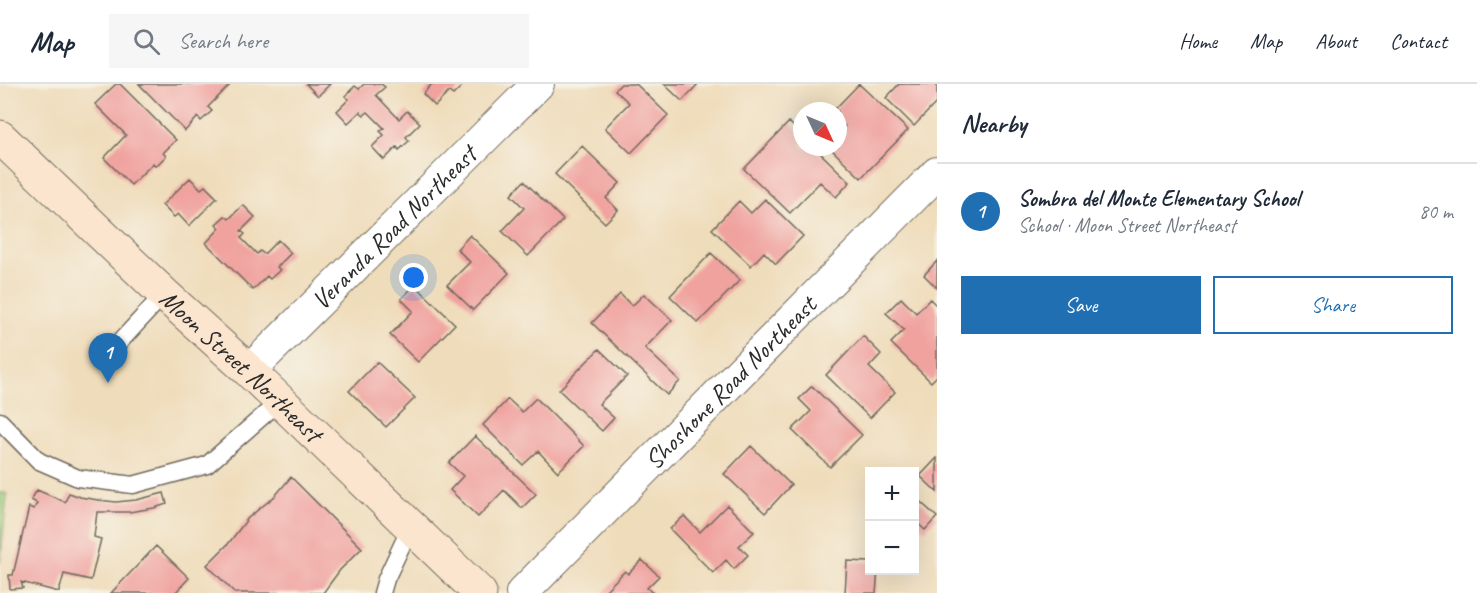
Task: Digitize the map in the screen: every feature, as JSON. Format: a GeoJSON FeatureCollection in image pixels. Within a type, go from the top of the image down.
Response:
{"type":"FeatureCollection","features":[{"type":"Feature","properties":{"kind":"street","name":"Veranda Road Northeast"},"geometry":{"type":"LineString","coordinates":[[249,371],[538,84]]}},
{"type":"Feature","properties":{"kind":"street","name":"Moon Street Northeast"},"geometry":{"type":"LineString","coordinates":[[0,137],[164,294],[249,371],[480,593]]}},
{"type":"Feature","properties":{"kind":"street","name":"Shoshone Road Northeast"},"geometry":{"type":"LineString","coordinates":[[522,593],[937,173]]}},
{"type":"Feature","properties":{"kind":"lane"},"geometry":{"type":"LineString","coordinates":[[116,346],[164,294]]}},
{"type":"Feature","properties":{"kind":"lane"},"geometry":{"type":"LineString","coordinates":[[0,421],[39,460],[78,478],[133,485],[207,465],[280,401]]}},
{"type":"Feature","properties":{"kind":"lane"},"geometry":{"type":"LineString","coordinates":[[382,593],[386,579],[411,526]]}},
{"type":"Feature","properties":{"kind":"green space"},"geometry":{"type":"Polygon","coordinates":[[[0,493],[7,494],[0,563],[0,493]]]}},
{"type":"Feature","properties":{"kind":"building"},"geometry":{"type":"Polygon","coordinates":[[[116,84],[120,84],[176,140],[163,153],[166,156],[156,166],[153,163],[131,185],[104,158],[126,135],[95,104],[116,84]]]}},
{"type":"Feature","properties":{"kind":"building"},"geometry":{"type":"Polygon","coordinates":[[[139,84],[231,84],[208,107],[212,111],[201,121],[198,117],[185,131],[139,84]]]}},
{"type":"Feature","properties":{"kind":"building"},"geometry":{"type":"Polygon","coordinates":[[[306,84],[330,84],[318,96],[306,84]]]}},
{"type":"Feature","properties":{"kind":"building"},"geometry":{"type":"Polygon","coordinates":[[[364,84],[381,84],[385,87],[376,95],[399,119],[407,111],[420,123],[406,137],[409,141],[399,150],[397,147],[384,160],[372,147],[384,135],[380,131],[384,128],[368,112],[364,115],[360,112],[348,123],[337,111],[349,99],[345,96],[355,86],[359,89],[364,84]]]}},
{"type":"Feature","properties":{"kind":"building"},"geometry":{"type":"Polygon","coordinates":[[[430,84],[463,85],[453,95],[449,92],[435,106],[423,94],[430,84]]]}},
{"type":"Feature","properties":{"kind":"building"},"geometry":{"type":"Polygon","coordinates":[[[621,84],[636,84],[668,115],[631,153],[605,128],[629,103],[615,90],[621,84]]]}},
{"type":"Feature","properties":{"kind":"building"},"geometry":{"type":"Polygon","coordinates":[[[664,84],[698,84],[682,101],[664,84]]]}},
{"type":"Feature","properties":{"kind":"building"},"geometry":{"type":"Polygon","coordinates":[[[859,84],[908,130],[861,178],[838,156],[847,156],[847,102],[842,102],[859,84]]]}},
{"type":"Feature","properties":{"kind":"building"},"geometry":{"type":"Polygon","coordinates":[[[899,84],[937,84],[937,102],[914,126],[886,98],[899,84]]]}},
{"type":"Feature","properties":{"kind":"building"},"geometry":{"type":"Polygon","coordinates":[[[789,122],[793,126],[793,156],[823,156],[850,182],[836,197],[820,182],[790,213],[744,169],[789,122]]]}},
{"type":"Feature","properties":{"kind":"building"},"geometry":{"type":"Polygon","coordinates":[[[582,146],[620,183],[606,198],[618,210],[605,223],[555,174],[582,146]]]}},
{"type":"Feature","properties":{"kind":"building"},"geometry":{"type":"Polygon","coordinates":[[[190,178],[201,189],[205,186],[217,198],[189,226],[178,214],[174,217],[162,205],[190,178]]]}},
{"type":"Feature","properties":{"kind":"building"},"geometry":{"type":"Polygon","coordinates":[[[524,181],[563,220],[528,256],[502,231],[524,208],[511,195],[524,181]]]}},
{"type":"Feature","properties":{"kind":"building"},"geometry":{"type":"Polygon","coordinates":[[[765,199],[803,236],[776,264],[764,252],[751,266],[712,229],[739,201],[751,213],[765,199]]]}},
{"type":"Feature","properties":{"kind":"building"},"geometry":{"type":"Polygon","coordinates":[[[243,205],[255,217],[241,231],[245,234],[241,238],[257,254],[260,251],[264,254],[278,240],[291,253],[277,267],[280,270],[270,279],[267,276],[253,290],[206,243],[220,228],[216,224],[225,216],[229,219],[243,205]]]}},
{"type":"Feature","properties":{"kind":"building"},"geometry":{"type":"Polygon","coordinates":[[[470,235],[509,273],[473,310],[447,285],[470,262],[457,249],[470,235]]]}},
{"type":"Feature","properties":{"kind":"building"},"geometry":{"type":"Polygon","coordinates":[[[711,253],[740,280],[698,323],[670,296],[711,253]]]}},
{"type":"Feature","properties":{"kind":"building"},"geometry":{"type":"Polygon","coordinates":[[[937,261],[937,288],[924,275],[937,261]]]}},
{"type":"Feature","properties":{"kind":"building"},"geometry":{"type":"Polygon","coordinates":[[[415,285],[455,324],[418,362],[390,335],[413,311],[401,299],[415,285]]]}},
{"type":"Feature","properties":{"kind":"building"},"geometry":{"type":"Polygon","coordinates":[[[620,294],[632,306],[644,294],[672,320],[645,348],[680,381],[667,395],[592,323],[620,294]]]}},
{"type":"Feature","properties":{"kind":"building"},"geometry":{"type":"Polygon","coordinates":[[[901,298],[916,313],[930,299],[937,306],[937,376],[931,382],[891,343],[904,330],[886,313],[901,298]]]}},
{"type":"Feature","properties":{"kind":"building"},"geometry":{"type":"Polygon","coordinates":[[[863,336],[881,354],[869,367],[895,392],[870,418],[826,375],[863,336]]]}},
{"type":"Feature","properties":{"kind":"building"},"geometry":{"type":"Polygon","coordinates":[[[599,349],[627,376],[599,404],[614,418],[602,431],[559,390],[599,349]]]}},
{"type":"Feature","properties":{"kind":"building"},"geometry":{"type":"Polygon","coordinates":[[[377,362],[415,398],[386,427],[349,391],[377,362]]]}},
{"type":"Feature","properties":{"kind":"building"},"geometry":{"type":"Polygon","coordinates":[[[812,386],[862,435],[830,467],[792,430],[811,411],[799,399],[812,386]]]}},
{"type":"Feature","properties":{"kind":"building"},"geometry":{"type":"Polygon","coordinates":[[[536,398],[584,446],[558,472],[538,451],[523,465],[483,425],[508,399],[522,412],[536,398]]]}},
{"type":"Feature","properties":{"kind":"building"},"geometry":{"type":"Polygon","coordinates":[[[475,436],[536,494],[522,508],[504,490],[478,517],[450,490],[463,476],[449,463],[475,436]]]}},
{"type":"Feature","properties":{"kind":"building"},"geometry":{"type":"Polygon","coordinates":[[[751,446],[791,485],[765,513],[724,474],[751,446]]]}},
{"type":"Feature","properties":{"kind":"building"},"geometry":{"type":"Polygon","coordinates":[[[937,458],[937,492],[920,476],[937,458]]]}},
{"type":"Feature","properties":{"kind":"building"},"geometry":{"type":"Polygon","coordinates":[[[291,477],[362,548],[340,570],[323,593],[235,593],[207,565],[228,544],[248,518],[275,496],[291,477]]]}},
{"type":"Feature","properties":{"kind":"building"},"geometry":{"type":"Polygon","coordinates":[[[37,490],[65,502],[69,493],[80,497],[116,502],[164,493],[167,504],[129,512],[97,512],[94,537],[101,539],[91,580],[64,574],[59,592],[21,582],[23,588],[10,589],[9,575],[13,575],[29,507],[34,509],[37,503],[31,500],[37,490]]]}},
{"type":"Feature","properties":{"kind":"building"},"geometry":{"type":"Polygon","coordinates":[[[919,501],[937,517],[925,530],[919,525],[919,501]]]}},
{"type":"Feature","properties":{"kind":"building"},"geometry":{"type":"Polygon","coordinates":[[[727,505],[754,532],[739,546],[748,555],[734,569],[726,560],[713,573],[670,529],[684,516],[700,532],[727,505]]]}},
{"type":"Feature","properties":{"kind":"building"},"geometry":{"type":"Polygon","coordinates":[[[156,546],[189,578],[175,593],[111,593],[156,546]]]}},
{"type":"Feature","properties":{"kind":"building"},"geometry":{"type":"Polygon","coordinates":[[[642,560],[659,576],[647,588],[653,593],[603,593],[625,571],[628,574],[642,560]]]}},
{"type":"Feature","properties":{"kind":"building"},"geometry":{"type":"Polygon","coordinates":[[[847,561],[865,562],[865,575],[878,575],[876,593],[845,593],[847,561]]]}},
{"type":"Feature","properties":{"kind":"place","name":"Sombra del Monte Elementary School"},"geometry":{"type":"Point","coordinates":[108,383]}}]}
